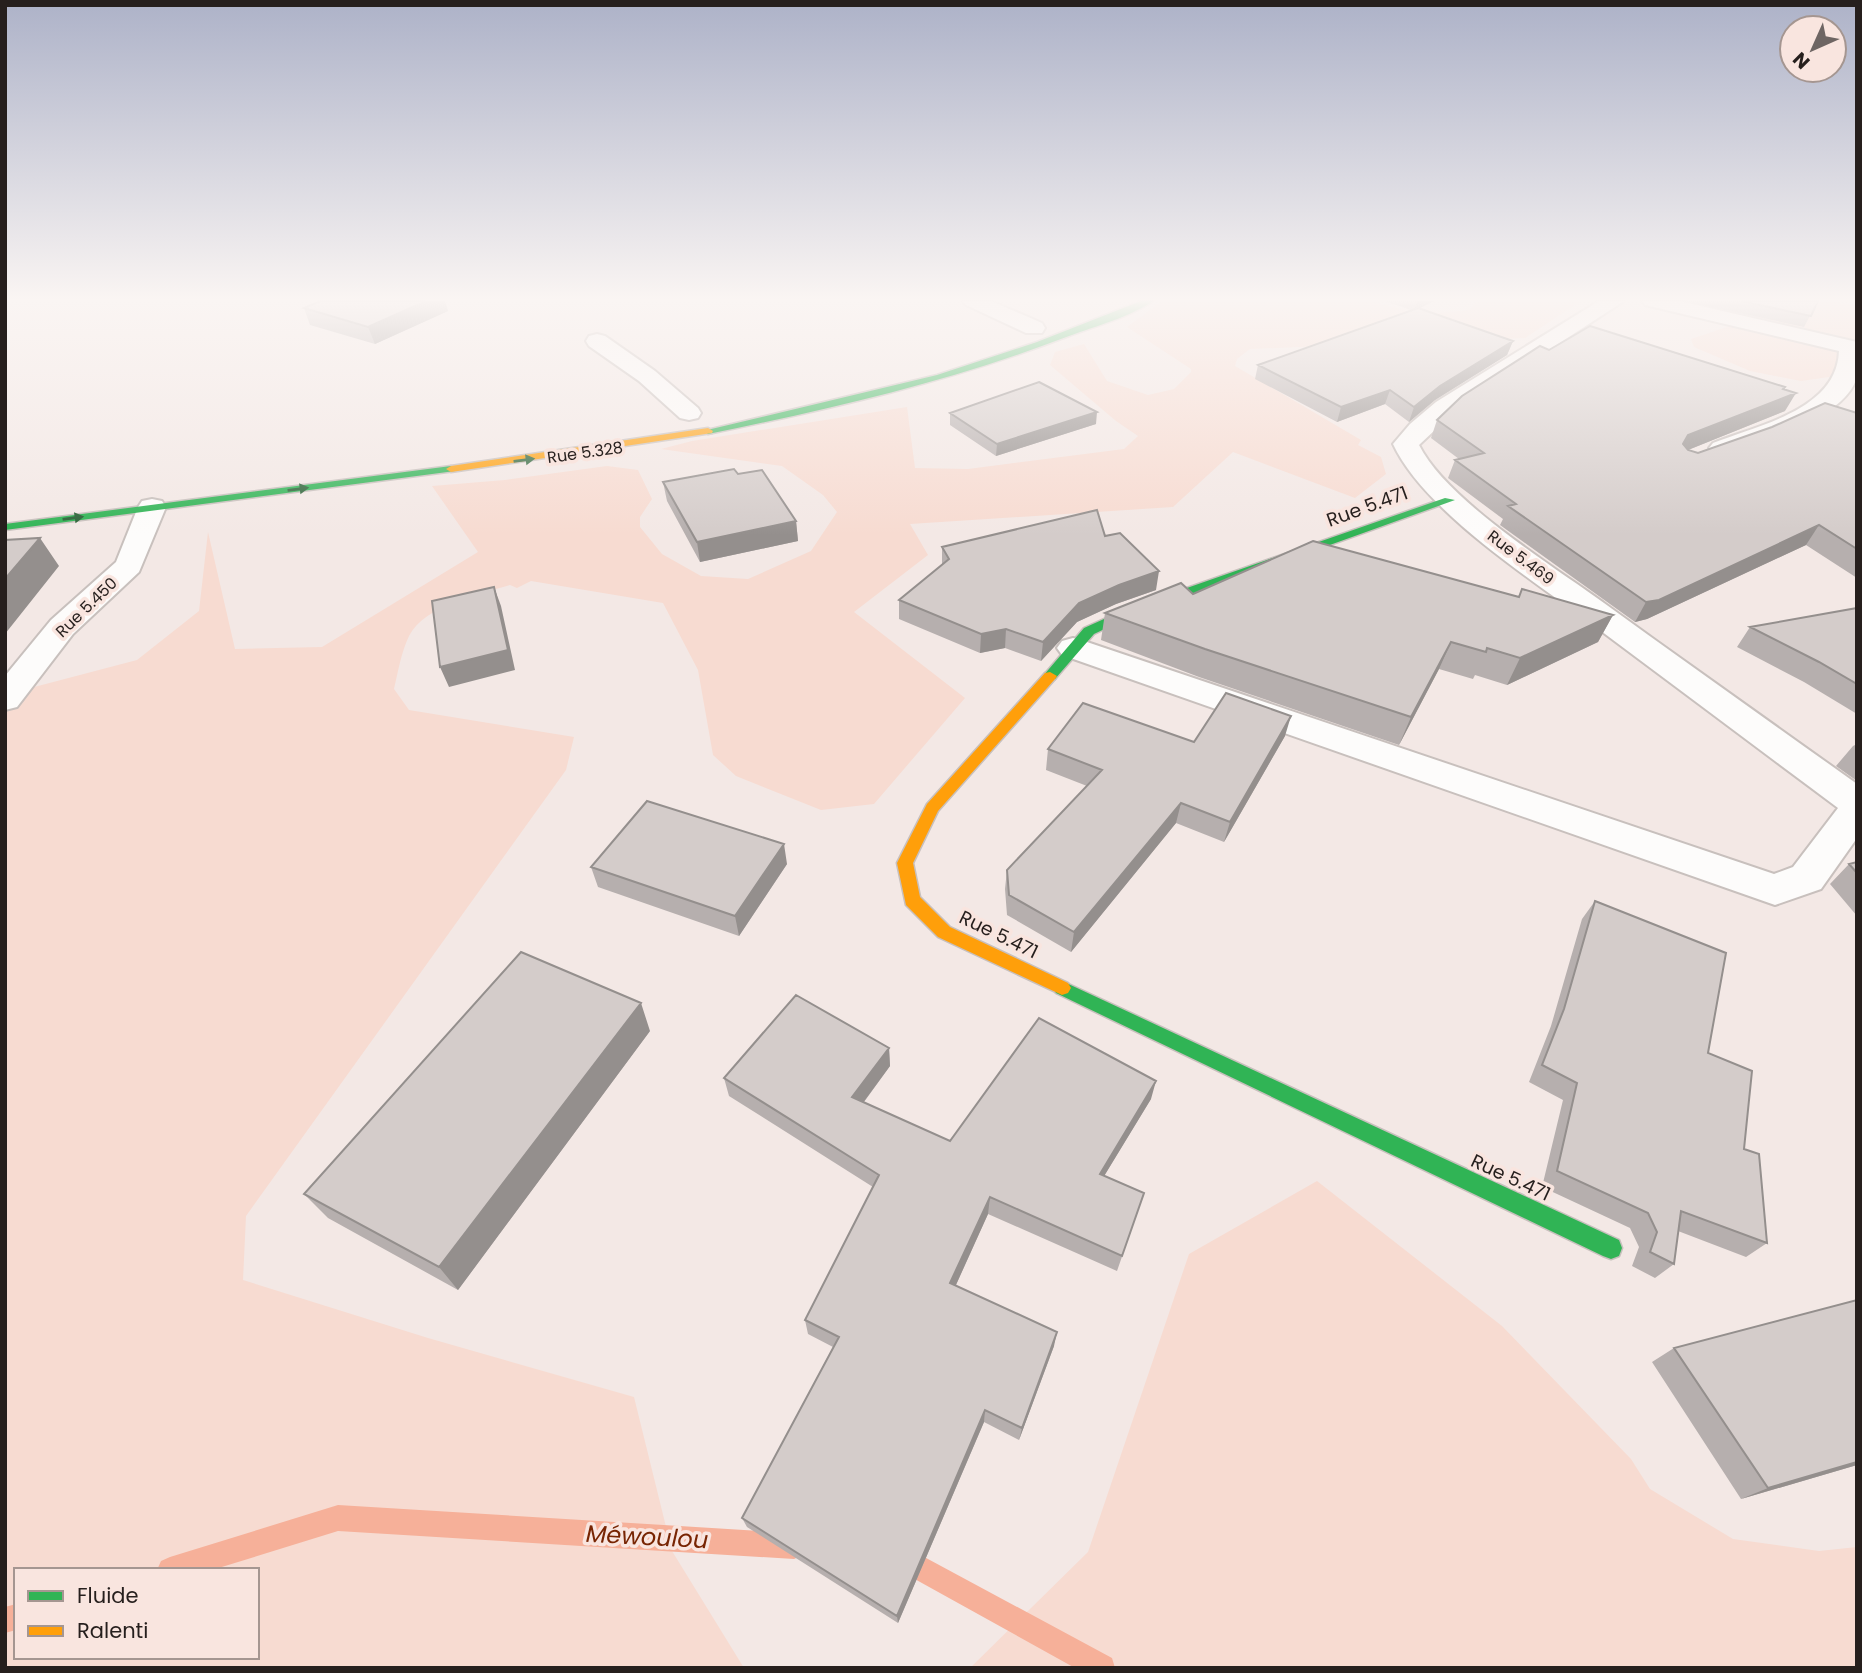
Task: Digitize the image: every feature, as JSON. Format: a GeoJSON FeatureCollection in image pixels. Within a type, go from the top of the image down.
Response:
{"type":"FeatureCollection","features":[{"type":"Feature","properties":{"kind":"main road","name":"Rue 5.328"},"geometry":{"type":"LineString","coordinates":[[5,527],[573,454],[673,438],[892,392],[934,379]]}},
{"type":"Feature","properties":{"kind":"main road","name":"Rue 5.328"},"geometry":{"type":"LineString","coordinates":[[470,450],[567,438],[605,430]]}},
{"type":"Feature","properties":{"kind":"main road","name":"Rue 5.471"},"geometry":{"type":"LineString","coordinates":[[1449,499],[1128,613],[1089,631],[932,808],[905,863],[912,900],[944,932],[1611,1248]]}},
{"type":"Feature","properties":{"kind":"street"},"geometry":{"type":"LineString","coordinates":[[650,379],[686,413]]}},
{"type":"Feature","properties":{"kind":"street","name":"Rue 5.469"},"geometry":{"type":"LineString","coordinates":[[1490,379],[1445,407],[1419,429],[1406,444],[1414,461],[1449,499],[1519,556],[1857,803]]}},
{"type":"Feature","properties":{"kind":"street"},"geometry":{"type":"LineString","coordinates":[[1701,456],[1804,414],[1830,399],[1845,379]]}},
{"type":"Feature","properties":{"kind":"street","name":"Rue 5.450"},"geometry":{"type":"LineString","coordinates":[[5,699],[62,627],[129,565],[152,507]]}},
{"type":"Feature","properties":{"kind":"street"},"geometry":{"type":"LineString","coordinates":[[1073,648],[1775,890],[1807,878],[1857,809]]}},
{"type":"Feature","properties":{"kind":"shaded area"},"geometry":{"type":"Polygon","coordinates":[[[1067,379],[1106,379],[1148,395],[1174,389],[1184,379],[1257,379],[1361,440],[1358,445],[1381,457],[1386,474],[1355,498],[1233,452],[1173,507],[910,524],[928,555],[854,612],[965,698],[874,804],[821,810],[736,776],[713,755],[698,670],[663,603],[531,581],[517,588],[510,585],[454,602],[427,616],[409,636],[402,656],[394,689],[409,710],[574,737],[566,770],[246,1216],[243,1280],[428,1338],[634,1397],[672,1551],[744,1668],[5,1668],[5,708],[19,691],[137,660],[199,611],[208,532],[235,649],[322,647],[478,552],[432,486],[505,480],[607,466],[638,470],[652,499],[640,517],[640,527],[662,554],[701,576],[748,579],[811,551],[837,512],[823,495],[782,466],[661,449],[692,441],[907,407],[915,468],[968,469],[1124,449],[1138,436],[1067,379]]]}},
{"type":"Feature","properties":{"kind":"shaded area"},"geometry":{"type":"Polygon","coordinates":[[[1317,1181],[1502,1326],[1631,1459],[1650,1489],[1733,1539],[1819,1551],[1857,1547],[1857,1668],[970,1668],[1088,1552],[1189,1254],[1317,1181]]]}},
{"type":"Feature","properties":{"kind":"building"},"geometry":{"type":"Polygon","coordinates":[[[1286,379],[1451,379],[1414,407],[1390,390],[1341,407],[1286,379]]]}},
{"type":"Feature","properties":{"kind":"building"},"geometry":{"type":"Polygon","coordinates":[[[1488,379],[1760,379],[1796,393],[1688,435],[1683,444],[1688,450],[1698,453],[1772,427],[1825,403],[1857,413],[1857,549],[1819,525],[1659,600],[1646,602],[1508,506],[1516,504],[1455,460],[1484,453],[1437,420],[1462,396],[1488,379]]]}},
{"type":"Feature","properties":{"kind":"building"},"geometry":{"type":"Polygon","coordinates":[[[1039,382],[1097,412],[997,444],[950,413],[1039,382]]]}},
{"type":"Feature","properties":{"kind":"building"},"geometry":{"type":"Polygon","coordinates":[[[734,469],[738,474],[762,470],[796,521],[697,542],[663,482],[734,469]]]}},
{"type":"Feature","properties":{"kind":"building"},"geometry":{"type":"Polygon","coordinates":[[[1097,510],[1105,536],[1120,533],[1159,571],[1079,603],[1043,642],[1006,629],[981,634],[899,600],[949,559],[942,547],[1097,510]]]}},
{"type":"Feature","properties":{"kind":"building"},"geometry":{"type":"Polygon","coordinates":[[[40,538],[5,579],[5,540],[40,538]]]}},
{"type":"Feature","properties":{"kind":"building"},"geometry":{"type":"Polygon","coordinates":[[[1313,541],[1519,597],[1522,589],[1613,615],[1520,658],[1487,648],[1486,652],[1451,642],[1411,717],[1105,613],[1181,583],[1193,594],[1313,541]]]}},
{"type":"Feature","properties":{"kind":"building"},"geometry":{"type":"Polygon","coordinates":[[[494,587],[508,650],[440,667],[432,601],[494,587]]]}},
{"type":"Feature","properties":{"kind":"building"},"geometry":{"type":"Polygon","coordinates":[[[1857,608],[1857,684],[1750,627],[1857,608]]]}},
{"type":"Feature","properties":{"kind":"building"},"geometry":{"type":"Polygon","coordinates":[[[1226,693],[1291,716],[1230,822],[1181,803],[1074,932],[1009,895],[1007,870],[1102,770],[1048,749],[1083,703],[1194,742],[1226,693]]]}},
{"type":"Feature","properties":{"kind":"building"},"geometry":{"type":"Polygon","coordinates":[[[647,801],[784,844],[735,916],[591,867],[647,801]]]}},
{"type":"Feature","properties":{"kind":"building"},"geometry":{"type":"Polygon","coordinates":[[[1857,862],[1857,873],[1849,864],[1857,862]]]}},
{"type":"Feature","properties":{"kind":"building"},"geometry":{"type":"Polygon","coordinates":[[[1595,901],[1726,953],[1708,1053],[1752,1071],[1744,1149],[1759,1154],[1767,1243],[1681,1211],[1674,1264],[1650,1252],[1657,1232],[1648,1213],[1557,1171],[1577,1083],[1542,1065],[1564,1009],[1595,901]]]}},
{"type":"Feature","properties":{"kind":"building"},"geometry":{"type":"Polygon","coordinates":[[[521,952],[641,1003],[439,1267],[304,1194],[521,952]]]}},
{"type":"Feature","properties":{"kind":"building"},"geometry":{"type":"Polygon","coordinates":[[[796,995],[889,1048],[852,1097],[950,1141],[1039,1018],[1156,1081],[1100,1174],[1144,1193],[1122,1256],[990,1197],[950,1283],[1057,1332],[1022,1428],[985,1410],[897,1616],[742,1518],[839,1337],[805,1320],[879,1175],[724,1078],[796,995]]]}},
{"type":"Feature","properties":{"kind":"building"},"geometry":{"type":"Polygon","coordinates":[[[1857,1300],[1857,1462],[1768,1488],[1674,1348],[1857,1300]]]}},
{"type":"Feature","properties":{"kind":"waterway","name":"Méwoulou"},"geometry":{"type":"LineString","coordinates":[[176,1568],[338,1518],[794,1546]]}},
{"type":"Feature","properties":{"kind":"waterway","name":"Méwoulou"},"geometry":{"type":"LineString","coordinates":[[902,1558],[1102,1668]]}},
{"type":"Feature","properties":{"kind":"waterway","name":"Méwoulou"},"geometry":{"type":"LineString","coordinates":[[5,1620],[14,1618]]}},
{"type":"Feature","properties":{"kind":"traffic: fast"},"geometry":{"type":"LineString","coordinates":[[708,431],[842,403],[933,379]]}},
{"type":"Feature","properties":{"kind":"traffic: fast"},"geometry":{"type":"LineString","coordinates":[[5,527],[451,469]]}},
{"type":"Feature","properties":{"kind":"traffic: fast"},"geometry":{"type":"LineString","coordinates":[[1050,676],[1089,631],[1128,613],[1449,500]]}},
{"type":"Feature","properties":{"kind":"traffic: fast"},"geometry":{"type":"LineString","coordinates":[[1062,988],[1611,1248]]}},
{"type":"Feature","properties":{"kind":"traffic: slow"},"geometry":{"type":"LineString","coordinates":[[451,469],[708,431]]}},
{"type":"Feature","properties":{"kind":"traffic: slow"},"geometry":{"type":"LineString","coordinates":[[1050,676],[932,808],[905,863],[912,900],[944,932],[1062,988]]}}]}
